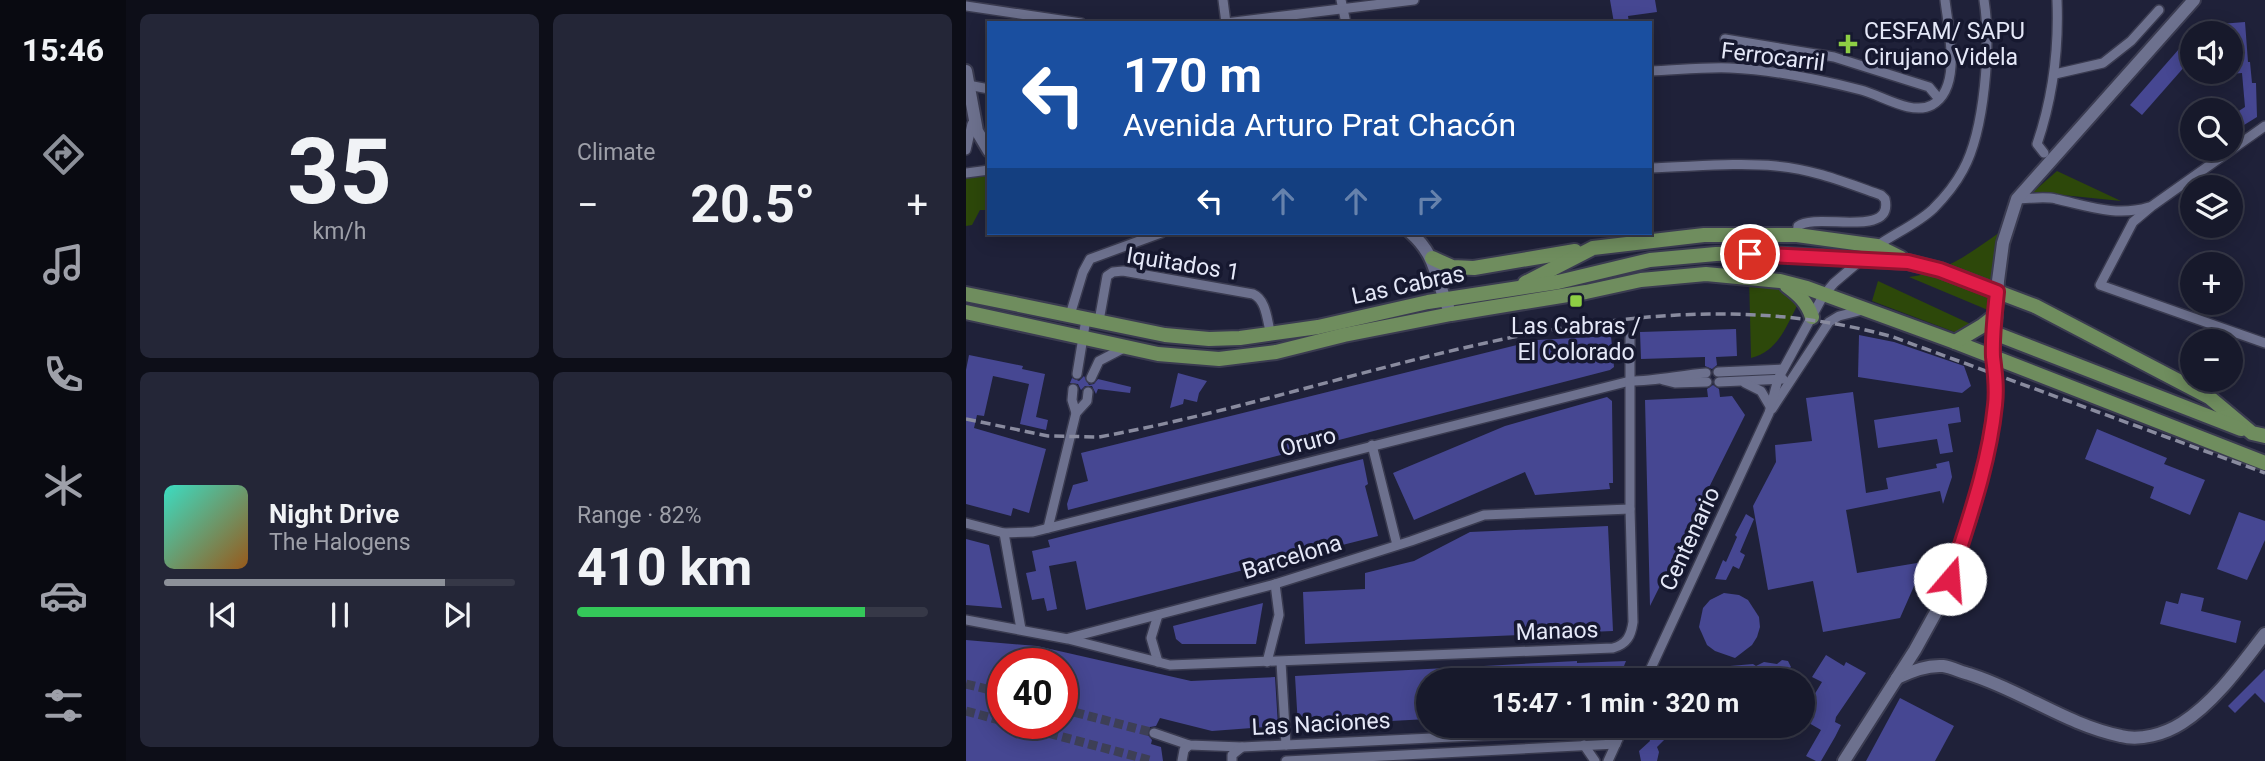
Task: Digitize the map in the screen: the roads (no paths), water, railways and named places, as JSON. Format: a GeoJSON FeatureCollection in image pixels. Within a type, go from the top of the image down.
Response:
{"type":"FeatureCollection","features":[{"type":"Feature","properties":{"kind":"main road"},"geometry":{"type":"LineString","coordinates":[[1432,258],[1452,267],[1474,268],[1593,248],[1704,234],[1797,236],[1877,246],[1908,262],[1940,270],[2035,306],[2209,397],[2259,435]]}},
{"type":"Feature","properties":{"kind":"main road"},"geometry":{"type":"LineString","coordinates":[[1513,289],[1593,248]]}},
{"type":"Feature","properties":{"kind":"main road","name":"Las Cabras"},"geometry":{"type":"LineString","coordinates":[[966,294],[1165,335],[1209,339],[1270,335],[1445,300],[1558,282],[1650,260],[1705,254],[1750,254],[1908,262]]}},
{"type":"Feature","properties":{"kind":"main road","name":"Las Cabras"},"geometry":{"type":"LineString","coordinates":[[966,312],[1158,354],[1219,359],[1276,352],[1344,335],[1451,314],[1651,279],[1706,274],[1780,281],[1807,288],[1955,342],[2265,463]]}},
{"type":"Feature","properties":{"kind":"main road"},"geometry":{"type":"LineString","coordinates":[[1780,281],[1801,296],[1812,317]]}},
{"type":"Feature","properties":{"kind":"main road"},"geometry":{"type":"LineString","coordinates":[[1955,342],[1982,327],[1995,316]]}},
{"type":"Feature","properties":{"kind":"main road"},"geometry":{"type":"LineString","coordinates":[[1994,333],[2259,435]]}},
{"type":"Feature","properties":{"kind":"street"},"geometry":{"type":"LineString","coordinates":[[1223,0],[1226,21]]}},
{"type":"Feature","properties":{"kind":"street"},"geometry":{"type":"LineString","coordinates":[[1238,21],[1342,4],[1414,0]]}},
{"type":"Feature","properties":{"kind":"street"},"geometry":{"type":"LineString","coordinates":[[1725,38],[1834,57],[1929,87],[1940,99],[1947,88],[1951,72],[1945,0]]}},
{"type":"Feature","properties":{"kind":"street","name":"Centenario"},"geometry":{"type":"LineString","coordinates":[[1651,668],[1770,410],[1778,379],[1823,296],[1833,282],[1877,246],[1931,211],[1964,169],[1978,128],[1986,68],[1987,18],[1984,0]]}},
{"type":"Feature","properties":{"kind":"street"},"geometry":{"type":"LineString","coordinates":[[2044,153],[2037,144],[2050,102],[2055,74],[2057,0]]}},
{"type":"Feature","properties":{"kind":"street"},"geometry":{"type":"LineString","coordinates":[[1844,761],[1915,650],[1936,611],[1970,519],[1986,460],[1995,406],[1997,376],[1993,357],[1997,292],[2003,243],[2017,199],[2194,0]]}},
{"type":"Feature","properties":{"kind":"street"},"geometry":{"type":"LineString","coordinates":[[966,6],[1067,21]]}},
{"type":"Feature","properties":{"kind":"street"},"geometry":{"type":"LineString","coordinates":[[2055,74],[2103,64],[2131,41],[2158,10]]}},
{"type":"Feature","properties":{"kind":"street","name":"Ferrocarril"},"geometry":{"type":"LineString","coordinates":[[1652,71],[1728,68],[1769,71],[1874,93],[1908,106],[1930,106],[1940,99]]}},
{"type":"Feature","properties":{"kind":"street"},"geometry":{"type":"LineString","coordinates":[[966,71],[976,131],[987,148]]}},
{"type":"Feature","properties":{"kind":"street"},"geometry":{"type":"LineString","coordinates":[[968,85],[987,89]]}},
{"type":"Feature","properties":{"kind":"street"},"geometry":{"type":"LineString","coordinates":[[966,150],[973,112]]}},
{"type":"Feature","properties":{"kind":"street"},"geometry":{"type":"LineString","coordinates":[[2265,126],[2133,222],[2100,285],[2265,343]]}},
{"type":"Feature","properties":{"kind":"street"},"geometry":{"type":"LineString","coordinates":[[1652,168],[1744,164],[1777,166],[1817,173],[1881,195],[1887,206],[1881,217],[1858,223],[1825,220],[1803,222],[1798,226],[1797,236]]}},
{"type":"Feature","properties":{"kind":"street"},"geometry":{"type":"LineString","coordinates":[[966,173],[987,170]]}},
{"type":"Feature","properties":{"kind":"street"},"geometry":{"type":"LineString","coordinates":[[2017,199],[2054,198],[2078,206],[2130,212],[2152,206]]}},
{"type":"Feature","properties":{"kind":"street"},"geometry":{"type":"LineString","coordinates":[[1070,316],[1083,272],[1090,260],[1156,235]]}},
{"type":"Feature","properties":{"kind":"street"},"geometry":{"type":"LineString","coordinates":[[1415,235],[1432,258],[1451,314]]}},
{"type":"Feature","properties":{"kind":"street","name":"Iquitados 1"},"geometry":{"type":"LineString","coordinates":[[1093,320],[1107,276],[1123,271],[1260,297],[1270,335]]}},
{"type":"Feature","properties":{"kind":"street","name":"Centenario"},"geometry":{"type":"LineString","coordinates":[[1770,410],[1794,378],[1829,322],[1839,316],[1865,310]]}},
{"type":"Feature","properties":{"kind":"street"},"geometry":{"type":"LineString","coordinates":[[1077,374],[1083,337],[1093,320]]}},
{"type":"Feature","properties":{"kind":"street","name":"Manaos"},"geometry":{"type":"LineString","coordinates":[[1068,639],[1170,665],[1620,646],[1632,632],[1633,622],[1630,338]]}},
{"type":"Feature","properties":{"kind":"street"},"geometry":{"type":"LineString","coordinates":[[1091,378],[1099,361],[1128,347]]}},
{"type":"Feature","properties":{"kind":"street"},"geometry":{"type":"LineString","coordinates":[[1770,410],[1761,391],[1751,384],[1718,377],[1783,369]]}},
{"type":"Feature","properties":{"kind":"street","name":"Oruro"},"geometry":{"type":"LineString","coordinates":[[966,523],[1004,533],[1033,532],[1630,381],[1661,380],[1680,375],[1706,378]]}},
{"type":"Feature","properties":{"kind":"street"},"geometry":{"type":"LineString","coordinates":[[1733,381],[1794,378]]}},
{"type":"Feature","properties":{"kind":"street"},"geometry":{"type":"LineString","coordinates":[[1073,389],[1072,400],[1076,413]]}},
{"type":"Feature","properties":{"kind":"street"},"geometry":{"type":"LineString","coordinates":[[1048,528],[1076,413],[1087,401],[1088,392]]}},
{"type":"Feature","properties":{"kind":"street"},"geometry":{"type":"LineString","coordinates":[[1372,446],[1397,545]]}},
{"type":"Feature","properties":{"kind":"street","name":"Barcelona"},"geometry":{"type":"LineString","coordinates":[[966,620],[1068,639],[1275,584],[1483,515],[1630,509]]}},
{"type":"Feature","properties":{"kind":"street"},"geometry":{"type":"LineString","coordinates":[[1004,533],[1021,629]]}},
{"type":"Feature","properties":{"kind":"street"},"geometry":{"type":"LineString","coordinates":[[1267,662],[1279,615],[1275,584]]}},
{"type":"Feature","properties":{"kind":"street"},"geometry":{"type":"LineString","coordinates":[[1158,615],[1151,638],[1158,662]]}},
{"type":"Feature","properties":{"kind":"street"},"geometry":{"type":"LineString","coordinates":[[1894,680],[1928,667],[1944,666],[1982,678],[2055,713],[2123,737],[2153,736],[2180,724],[2203,708],[2265,634]]}},
{"type":"Feature","properties":{"kind":"street"},"geometry":{"type":"LineString","coordinates":[[1281,662],[1286,745]]}},
{"type":"Feature","properties":{"kind":"street","name":"Las Naciones"},"geometry":{"type":"LineString","coordinates":[[1154,733],[1189,745],[1242,747],[1444,738]]}},
{"type":"Feature","properties":{"kind":"street"},"geometry":{"type":"LineString","coordinates":[[1608,761],[1619,738]]}},
{"type":"Feature","properties":{"kind":"street","name":"Las Naciones"},"geometry":{"type":"LineString","coordinates":[[1286,761],[1616,744]]}},
{"type":"Feature","properties":{"kind":"street"},"geometry":{"type":"LineString","coordinates":[[1182,761],[1184,750],[1189,745]]}},
{"type":"Feature","properties":{"kind":"street"},"geometry":{"type":"LineString","coordinates":[[1584,746],[1595,761]]}},
{"type":"Feature","properties":{"kind":"street"},"geometry":{"type":"LineString","coordinates":[[1232,761],[1232,755],[1242,747]]}},
{"type":"Feature","properties":{"kind":"tunnel"},"geometry":{"type":"LineString","coordinates":[[966,684],[987,689]]}},
{"type":"Feature","properties":{"kind":"tunnel"},"geometry":{"type":"LineString","coordinates":[[966,711],[987,717]]}},
{"type":"Feature","properties":{"kind":"tunnel"},"geometry":{"type":"LineString","coordinates":[[1078,713],[1154,733]]}},
{"type":"Feature","properties":{"kind":"tunnel"},"geometry":{"type":"LineString","coordinates":[[1070,739],[1153,761]]}},
{"type":"Feature","properties":{"kind":"railway"},"geometry":{"type":"LineString","coordinates":[[966,419],[1048,436],[1099,437],[1197,416],[1493,341],[1593,323],[1693,314],[1793,318],[1893,337],[2265,473]]}},
{"type":"Feature","properties":{"kind":"place","name":"CESFAM/ SAPU Cirujano Videla"},"geometry":{"type":"Point","coordinates":[1848,44]}},
{"type":"Feature","properties":{"kind":"place","name":"Las Cabras / El Colorado"},"geometry":{"type":"Point","coordinates":[1576,301]}}]}
